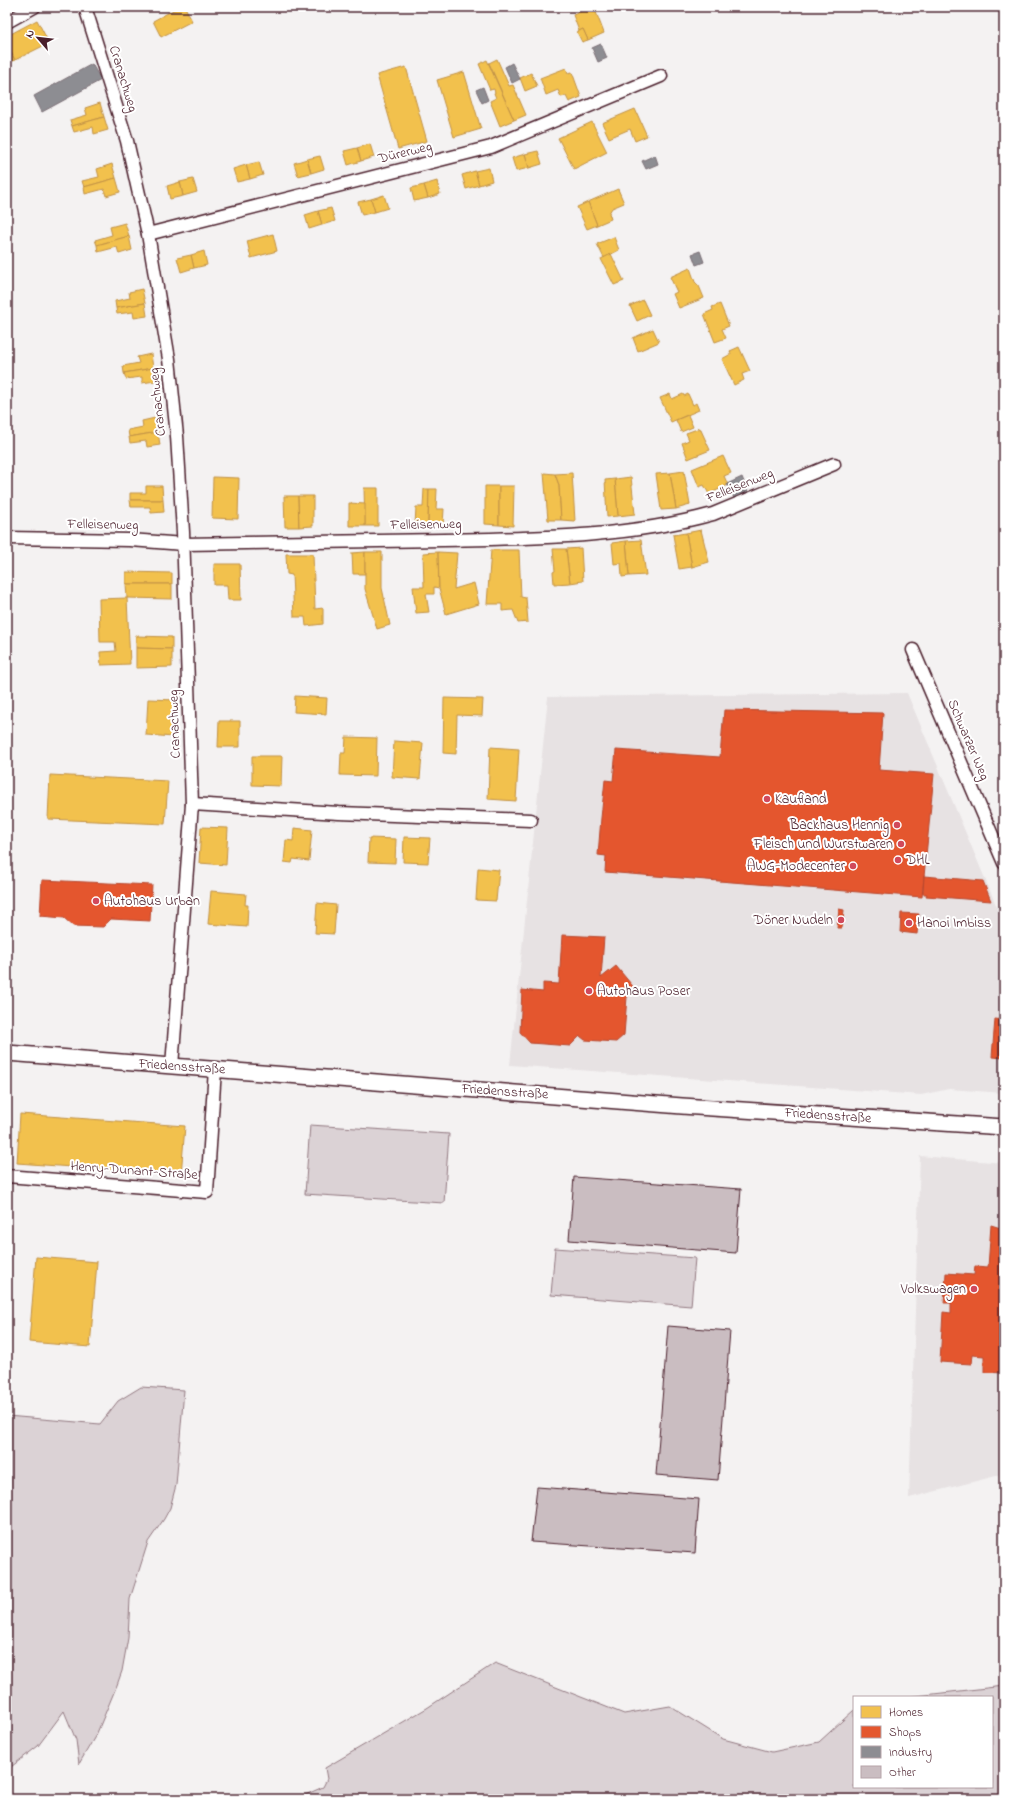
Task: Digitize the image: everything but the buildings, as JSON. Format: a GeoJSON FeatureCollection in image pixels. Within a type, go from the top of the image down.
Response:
{"type":"FeatureCollection","features":[{"type":"Feature","properties":{"kind":"street"},"geometry":{"type":"LineString","coordinates":[[7,22],[34,7]]}},
{"type":"Feature","properties":{"kind":"street","name":"Cranachweg"},"geometry":{"type":"LineString","coordinates":[[85,7],[127,141],[148,234],[169,360],[177,436],[184,544],[192,804],[172,1066]]}},
{"type":"Feature","properties":{"kind":"street","name":"Dürerweg"},"geometry":{"type":"LineString","coordinates":[[148,234],[491,147],[661,76]]}},
{"type":"Feature","properties":{"kind":"street","name":"Felleisenweg"},"geometry":{"type":"LineString","coordinates":[[7,538],[130,540],[184,544],[516,539],[635,529],[695,519],[713,514],[834,464]]}},
{"type":"Feature","properties":{"kind":"street","name":"Schwarzer Weg"},"geometry":{"type":"LineString","coordinates":[[913,650],[1004,863]]}},
{"type":"Feature","properties":{"kind":"street"},"geometry":{"type":"LineString","coordinates":[[192,804],[339,813],[531,820]]}},
{"type":"Feature","properties":{"kind":"street","name":"Friedensstraße"},"geometry":{"type":"LineString","coordinates":[[7,1053],[690,1107],[1004,1128]]}},
{"type":"Feature","properties":{"kind":"street","name":"Henry-Dunant-Straße"},"geometry":{"type":"LineString","coordinates":[[7,1176],[208,1192],[215,1069]]}},
{"type":"Feature","properties":{"kind":"shaded area"},"geometry":{"type":"Polygon","coordinates":[[[907,693],[1004,924],[1004,1093],[949,1089],[921,1095],[510,1065],[548,697],[907,693]]]}},
{"type":"Feature","properties":{"kind":"shaded area"},"geometry":{"type":"Polygon","coordinates":[[[310,1125],[449,1134],[444,1203],[305,1194],[310,1125]]]}},
{"type":"Feature","properties":{"kind":"shaded area"},"geometry":{"type":"Polygon","coordinates":[[[920,1156],[1004,1163],[1004,1474],[909,1498],[920,1156]]]}},
{"type":"Feature","properties":{"kind":"shaded area"},"geometry":{"type":"Polygon","coordinates":[[[555,1248],[695,1258],[691,1306],[551,1295],[555,1248]]]}},
{"type":"Feature","properties":{"kind":"shaded area"},"geometry":{"type":"Polygon","coordinates":[[[141,1387],[184,1390],[176,1485],[170,1508],[148,1542],[130,1599],[128,1638],[122,1671],[97,1733],[79,1764],[76,1740],[64,1711],[38,1746],[7,1770],[7,1416],[100,1424],[118,1401],[141,1387]]]}},
{"type":"Feature","properties":{"kind":"shaded area"},"geometry":{"type":"Polygon","coordinates":[[[495,1663],[624,1714],[670,1706],[723,1739],[772,1752],[819,1742],[853,1711],[853,1788],[993,1788],[993,1696],[916,1696],[1004,1686],[1004,1799],[296,1799],[323,1787],[327,1779],[325,1768],[427,1708],[495,1663]]]}},
{"type":"Feature","properties":{"kind":"place","name":"Kaufland"},"geometry":{"type":"Point","coordinates":[767,799]}},
{"type":"Feature","properties":{"kind":"place","name":"Backhaus Hennig"},"geometry":{"type":"Point","coordinates":[897,825]}},
{"type":"Feature","properties":{"kind":"place","name":"Fleisch und Wurstwaren"},"geometry":{"type":"Point","coordinates":[901,844]}},
{"type":"Feature","properties":{"kind":"place","name":"DHL"},"geometry":{"type":"Point","coordinates":[898,860]}},
{"type":"Feature","properties":{"kind":"place","name":"AWG-Modecenter"},"geometry":{"type":"Point","coordinates":[853,866]}},
{"type":"Feature","properties":{"kind":"place","name":"Autohaus Urban"},"geometry":{"type":"Point","coordinates":[96,901]}},
{"type":"Feature","properties":{"kind":"place","name":"Döner Nudeln"},"geometry":{"type":"Point","coordinates":[841,920]}},
{"type":"Feature","properties":{"kind":"place","name":"Hanoi Imbiss"},"geometry":{"type":"Point","coordinates":[909,923]}},
{"type":"Feature","properties":{"kind":"place","name":"Autohaus Poser"},"geometry":{"type":"Point","coordinates":[589,991]}},
{"type":"Feature","properties":{"kind":"place","name":"Volkswagen"},"geometry":{"type":"Point","coordinates":[974,1289]}}]}
